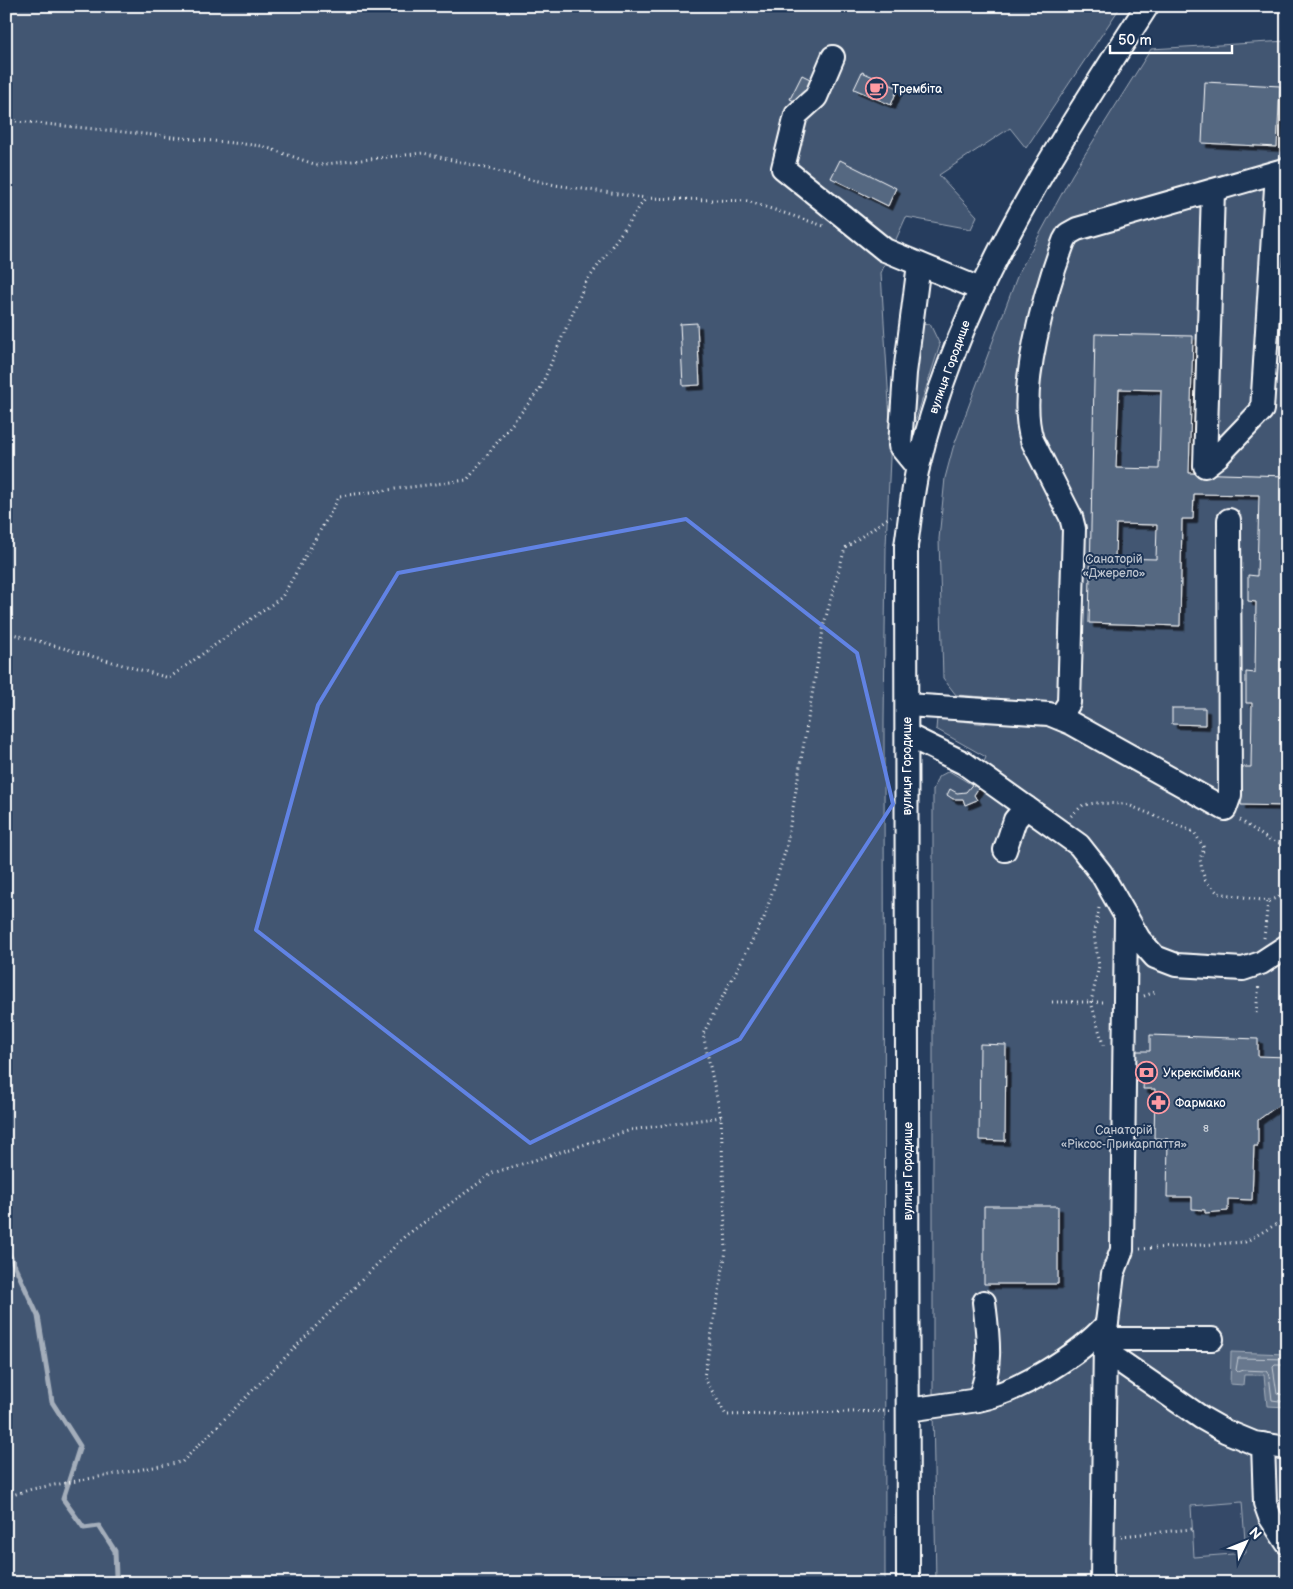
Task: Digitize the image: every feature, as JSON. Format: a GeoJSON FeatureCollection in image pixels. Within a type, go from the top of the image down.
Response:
{"type":"FeatureCollection","features":[{"type":"Feature","properties":{"kind":"street","name":"вулиця Городище"},"geometry":{"type":"LineString","coordinates":[[908,1583],[900,1410],[907,736],[906,546],[918,468],[933,414],[954,350],[980,289],[1025,202],[1148,6]]}},
{"type":"Feature","properties":{"kind":"street"},"geometry":{"type":"LineString","coordinates":[[833,57],[816,96],[796,115],[783,168],[885,250],[980,289]]}},
{"type":"Feature","properties":{"kind":"street"},"geometry":{"type":"LineString","coordinates":[[1059,718],[1069,703],[1074,529],[1071,517],[1028,428],[1030,374],[1035,337],[1060,250],[1068,234],[1077,229],[1213,190],[1282,171],[1262,410],[1218,456],[1205,466],[1213,190]]}},
{"type":"Feature","properties":{"kind":"street"},"geometry":{"type":"LineString","coordinates":[[918,468],[900,446],[904,373],[919,264]]}},
{"type":"Feature","properties":{"kind":"street"},"geometry":{"type":"LineString","coordinates":[[907,705],[1049,714],[1225,809],[1230,795],[1229,520]]}},
{"type":"Feature","properties":{"kind":"street"},"geometry":{"type":"LineString","coordinates":[[907,736],[964,763],[1058,828],[1079,845],[1105,881],[1139,939],[1155,957],[1176,965],[1243,969],[1261,963],[1287,946]]}},
{"type":"Feature","properties":{"kind":"street"},"geometry":{"type":"LineString","coordinates":[[1005,850],[1014,820],[1026,807]]}},
{"type":"Feature","properties":{"kind":"street"},"geometry":{"type":"LineString","coordinates":[[1102,1583],[1105,1338],[1114,1274],[1122,1250],[1126,917]]}},
{"type":"Feature","properties":{"kind":"street"},"geometry":{"type":"LineString","coordinates":[[978,1400],[985,1384],[989,1367],[984,1302]]}},
{"type":"Feature","properties":{"kind":"street"},"geometry":{"type":"LineString","coordinates":[[900,1410],[996,1396],[1032,1378],[1094,1338],[1212,1339]]}},
{"type":"Feature","properties":{"kind":"street"},"geometry":{"type":"LineString","coordinates":[[1105,1338],[1202,1418],[1254,1443],[1287,1448]]}},
{"type":"Feature","properties":{"kind":"street"},"geometry":{"type":"LineString","coordinates":[[1263,1444],[1265,1503],[1270,1517],[1287,1543]]}},
{"type":"Feature","properties":{"kind":"path"},"geometry":{"type":"LineString","coordinates":[[6,120],[262,146],[317,165],[423,153],[555,184],[646,198],[748,201],[831,229]]}},
{"type":"Feature","properties":{"kind":"path"},"geometry":{"type":"LineString","coordinates":[[6,632],[169,678],[282,596],[340,496],[467,480],[540,389],[585,284],[646,198]]}},
{"type":"Feature","properties":{"kind":"path"},"geometry":{"type":"LineString","coordinates":[[900,1410],[726,1415],[704,1378],[726,1251],[721,1117],[703,1034],[764,918],[786,849],[824,624],[844,548],[913,502]]}},
{"type":"Feature","properties":{"kind":"path"},"geometry":{"type":"LineString","coordinates":[[1058,828],[1083,805],[1110,802],[1126,804],[1194,832],[1204,848],[1200,859],[1205,880],[1218,893],[1268,901],[1287,894]]}},
{"type":"Feature","properties":{"kind":"path"},"geometry":{"type":"LineString","coordinates":[[1225,809],[1272,842],[1287,844]]}},
{"type":"Feature","properties":{"kind":"path"},"geometry":{"type":"LineString","coordinates":[[1105,881],[1094,935],[1099,966],[1091,1002],[1106,1054],[1125,1050]]}},
{"type":"Feature","properties":{"kind":"path"},"geometry":{"type":"LineString","coordinates":[[6,1497],[32,1489],[182,1462],[406,1236],[493,1173],[631,1130],[721,1117]]}},
{"type":"Feature","properties":{"kind":"path"},"geometry":{"type":"LineString","coordinates":[[1122,1250],[1245,1242],[1287,1219]]}},
{"type":"Feature","properties":{"kind":"path"},"geometry":{"type":"LineString","coordinates":[[1104,1538],[1192,1529]]}},
{"type":"Feature","properties":{"kind":"highlighted area"},"geometry":{"type":"Polygon","coordinates":[[[686,519],[857,653],[893,804],[740,1039],[530,1143],[256,930],[318,705],[398,573],[686,519]]]}},
{"type":"Feature","properties":{"kind":"shaded area"},"geometry":{"type":"Polygon","coordinates":[[[1242,1502],[1246,1553],[1194,1557],[1190,1506],[1242,1502]]]}},
{"type":"Feature","properties":{"kind":"green space"},"geometry":{"type":"Polygon","coordinates":[[[6,6],[1121,6],[1026,148],[1010,128],[939,175],[977,216],[971,229],[906,217],[881,273],[891,436],[886,546],[884,721],[885,1583],[6,1583],[6,6]]]}},
{"type":"Feature","properties":{"kind":"green space"},"geometry":{"type":"Polygon","coordinates":[[[1287,41],[1287,1583],[936,1583],[933,1409],[933,790],[938,777],[949,771],[974,786],[986,757],[936,729],[937,718],[985,724],[985,697],[956,695],[943,678],[939,539],[945,478],[953,448],[1018,274],[1072,175],[1151,49],[1287,41]],[[1242,1502],[1191,1506],[1194,1557],[1246,1553],[1242,1502]]]}},
{"type":"Feature","properties":{"kind":"green space"},"geometry":{"type":"Polygon","coordinates":[[[930,324],[940,345],[915,422],[907,419],[919,325],[930,324]]]}},
{"type":"Feature","properties":{"kind":"water"},"geometry":{"type":"Polygon","coordinates":[[[1231,1352],[1287,1354],[1287,1407],[1267,1406],[1264,1375],[1244,1375],[1243,1385],[1230,1384],[1231,1352]]]}},
{"type":"Feature","properties":{"kind":"building","name":"Трембіта"},"geometry":{"type":"Polygon","coordinates":[[[862,72],[898,88],[891,105],[854,89],[862,72]]]}},
{"type":"Feature","properties":{"kind":"building"},"geometry":{"type":"Polygon","coordinates":[[[802,75],[814,81],[803,105],[790,99],[802,75]]]}},
{"type":"Feature","properties":{"kind":"building"},"geometry":{"type":"Polygon","coordinates":[[[1205,82],[1280,86],[1277,147],[1202,143],[1205,82]]]}},
{"type":"Feature","properties":{"kind":"building"},"geometry":{"type":"Polygon","coordinates":[[[840,160],[896,188],[888,206],[831,178],[840,160]]]}},
{"type":"Feature","properties":{"kind":"building"},"geometry":{"type":"Polygon","coordinates":[[[697,323],[700,385],[683,386],[680,324],[697,323]]]}},
{"type":"Feature","properties":{"kind":"building"},"geometry":{"type":"Polygon","coordinates":[[[1095,334],[1193,336],[1189,473],[1287,476],[1284,575],[1287,575],[1287,603],[1285,602],[1283,673],[1287,673],[1287,705],[1284,705],[1283,768],[1287,768],[1287,806],[1241,805],[1242,767],[1251,767],[1252,703],[1246,703],[1246,672],[1255,673],[1256,602],[1248,601],[1248,575],[1257,576],[1259,495],[1194,494],[1193,519],[1182,519],[1180,626],[1089,623],[1095,334]],[[1119,389],[1116,468],[1159,469],[1161,390],[1119,389]],[[1116,524],[1115,558],[1156,559],[1157,525],[1116,524]]]}},
{"type":"Feature","properties":{"kind":"building"},"geometry":{"type":"Polygon","coordinates":[[[1172,708],[1205,708],[1205,725],[1172,724],[1172,708]]]}},
{"type":"Feature","properties":{"kind":"building"},"geometry":{"type":"Polygon","coordinates":[[[975,781],[981,784],[974,795],[977,800],[965,805],[963,799],[953,799],[947,795],[950,789],[957,793],[966,792],[975,781]]]}},
{"type":"Feature","properties":{"kind":"building"},"geometry":{"type":"Polygon","coordinates":[[[1150,1035],[1258,1039],[1258,1056],[1287,1057],[1287,1107],[1283,1102],[1258,1120],[1258,1146],[1254,1146],[1252,1200],[1228,1199],[1228,1211],[1205,1213],[1205,1210],[1192,1209],[1192,1197],[1167,1197],[1168,1139],[1154,1138],[1155,1089],[1143,1089],[1144,1077],[1134,1077],[1135,1051],[1150,1051],[1150,1035]]]}},
{"type":"Feature","properties":{"kind":"building"},"geometry":{"type":"Polygon","coordinates":[[[980,1044],[1006,1045],[1005,1141],[979,1140],[980,1044]]]}},
{"type":"Feature","properties":{"kind":"building"},"geometry":{"type":"Polygon","coordinates":[[[984,1206],[1058,1206],[1058,1284],[984,1284],[984,1206]]]}},
{"type":"Feature","properties":{"kind":"waterway"},"geometry":{"type":"LineString","coordinates":[[6,1247],[38,1316],[52,1402],[80,1446],[63,1499],[84,1528],[99,1526],[115,1551],[116,1576],[122,1583]]}},
{"type":"Feature","properties":{"kind":"place","name":"Трембіта"},"geometry":{"type":"Point","coordinates":[876,89]}},
{"type":"Feature","properties":{"kind":"place","name":"Укрексімбанк"},"geometry":{"type":"Point","coordinates":[1147,1073]}},
{"type":"Feature","properties":{"kind":"place","name":"Фармако"},"geometry":{"type":"Point","coordinates":[1159,1103]}},
{"type":"Feature","properties":{"kind":"park label","name":"Санаторій «Джерело»"},"geometry":{"type":"Point","coordinates":[1114,566]}},
{"type":"Feature","properties":{"kind":"park label","name":"Санаторій «Ріксос-Прикарпаття»"},"geometry":{"type":"Point","coordinates":[1124,1137]}}]}
